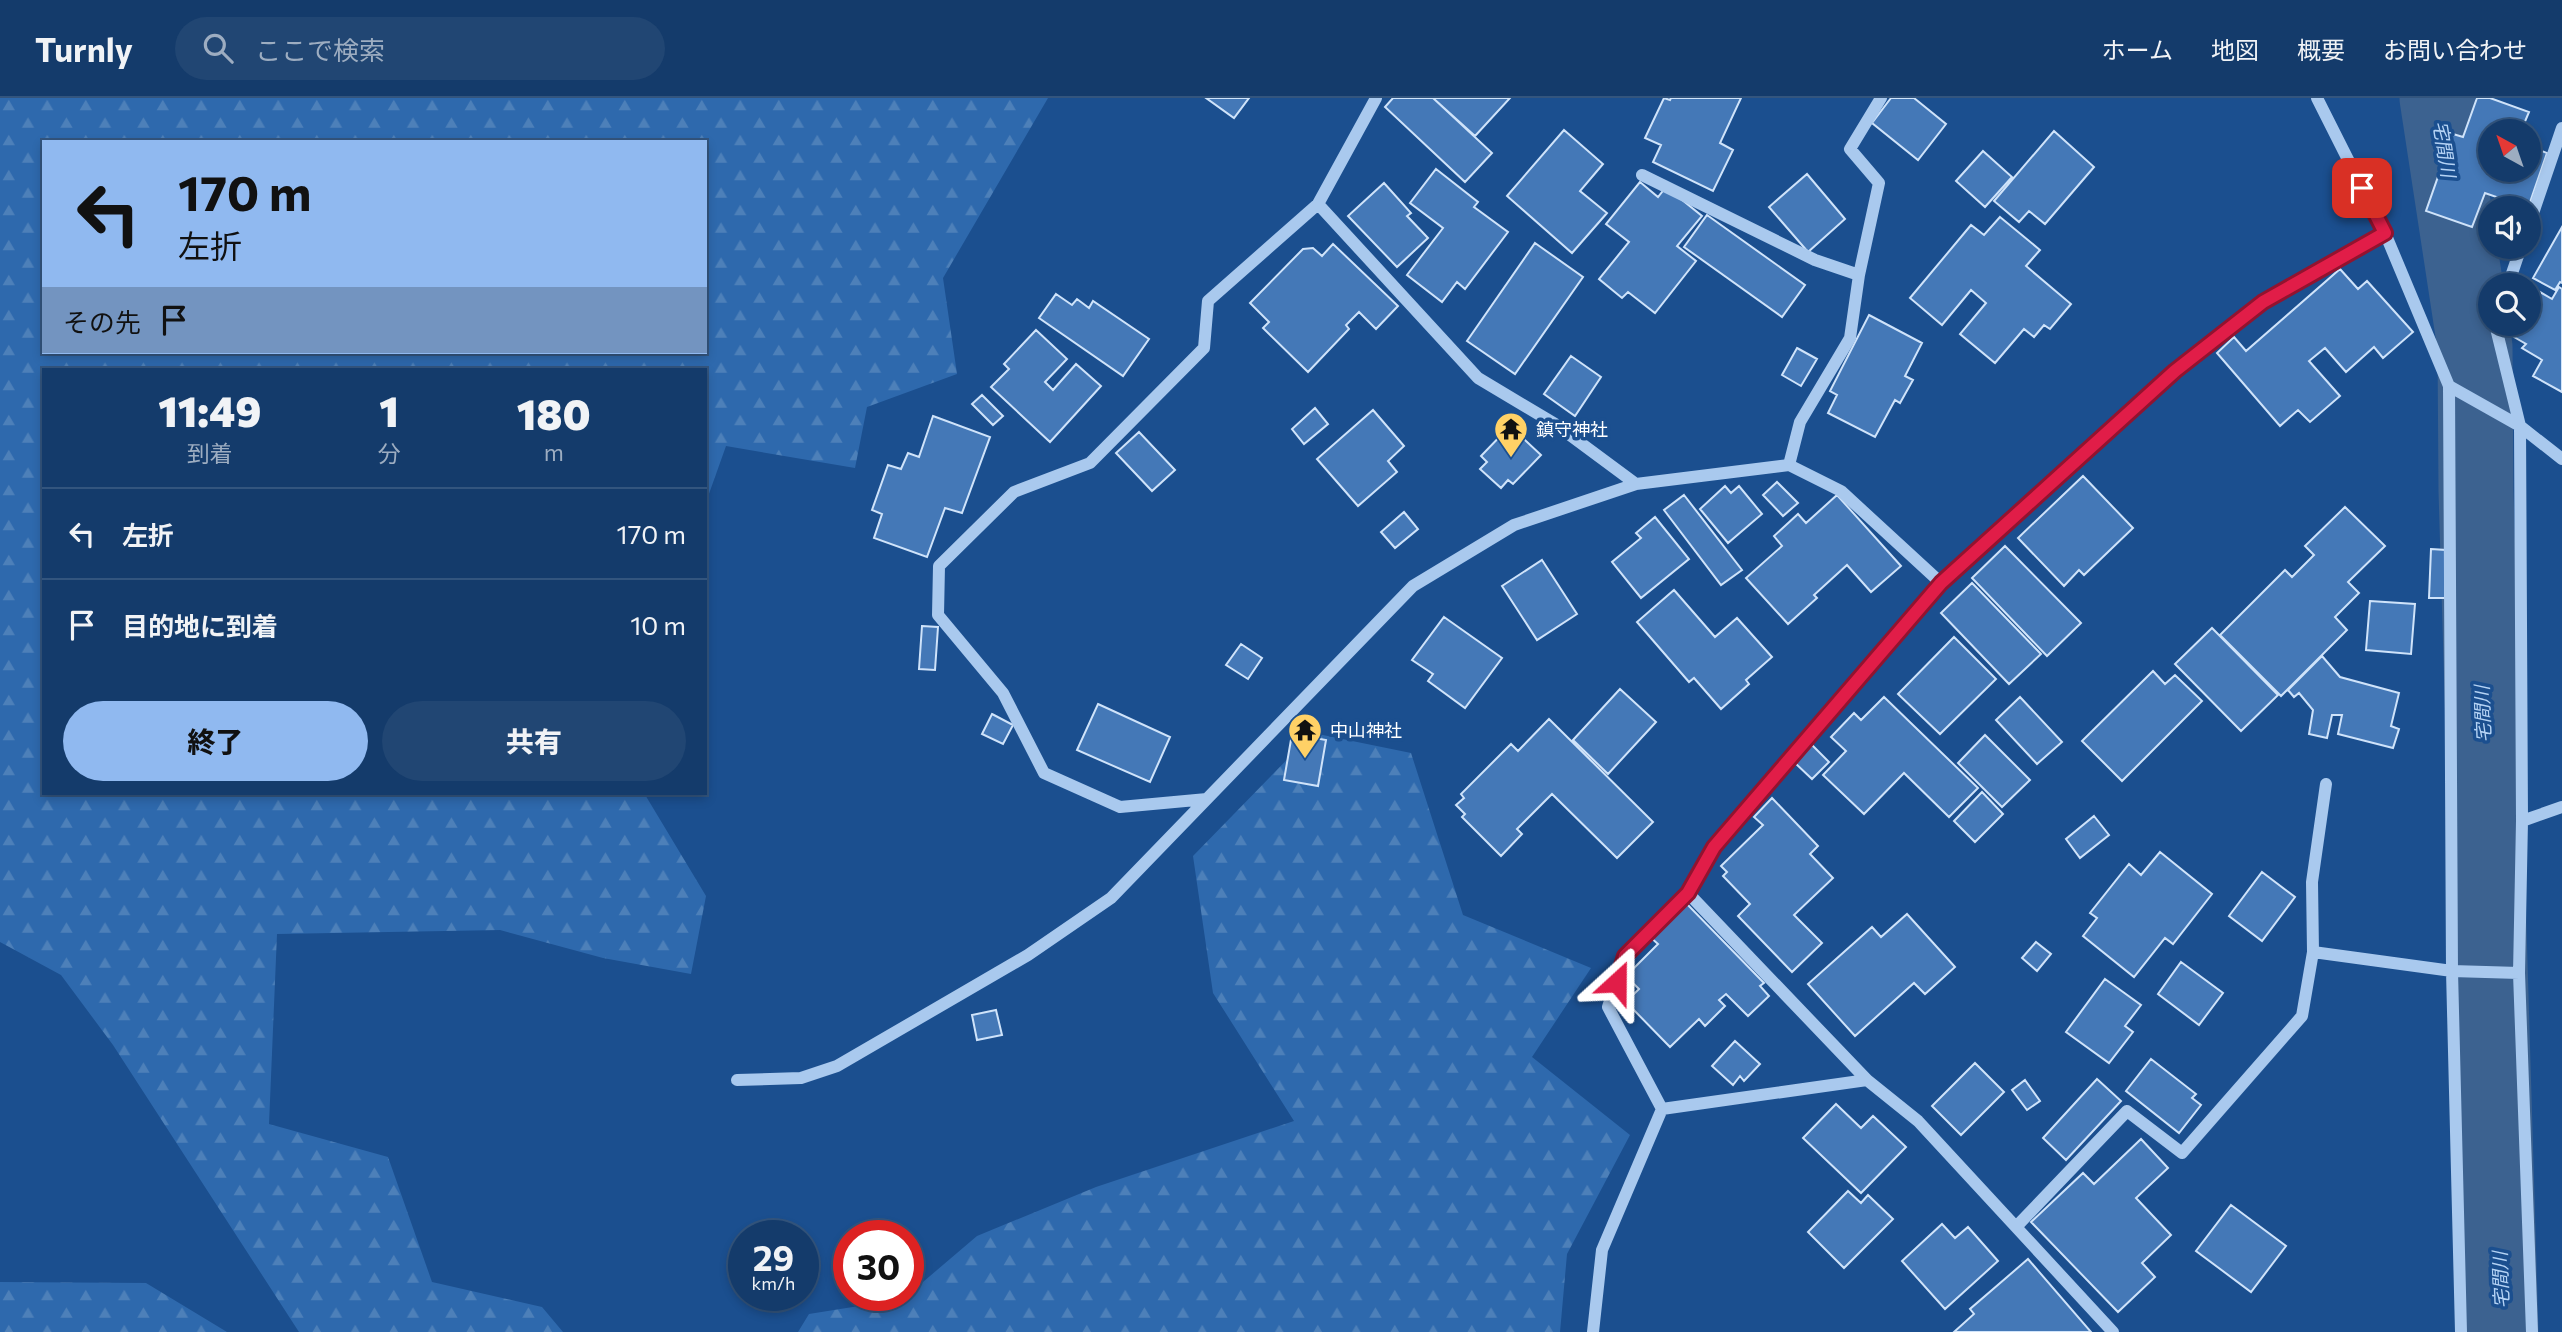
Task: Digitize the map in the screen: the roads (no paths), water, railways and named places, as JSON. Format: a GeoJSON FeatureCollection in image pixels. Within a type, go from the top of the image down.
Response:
{"type":"FeatureCollection","features":[{"type":"Feature","properties":{"kind":"street"},"geometry":{"type":"LineString","coordinates":[[1207,799],[1120,807],[1044,773],[1003,693],[938,615],[939,566],[1014,492],[1090,463],[1205,348],[1208,301],[1318,204],[1376,98]]}},
{"type":"Feature","properties":{"kind":"street"},"geometry":{"type":"LineString","coordinates":[[1789,465],[1800,422],[1850,338],[1859,275],[1879,183],[1850,149],[1881,98]]}},
{"type":"Feature","properties":{"kind":"street"},"geometry":{"type":"LineString","coordinates":[[2317,98],[2385,233],[2449,386],[2461,1332]]}},
{"type":"Feature","properties":{"kind":"street"},"geometry":{"type":"LineString","coordinates":[[2539,196],[2562,128]]}},
{"type":"Feature","properties":{"kind":"street"},"geometry":{"type":"LineString","coordinates":[[1642,175],[1815,260],[1859,275]]}},
{"type":"Feature","properties":{"kind":"street"},"geometry":{"type":"LineString","coordinates":[[1318,204],[1478,378],[1555,424],[1636,484]]}},
{"type":"Feature","properties":{"kind":"street"},"geometry":{"type":"LineString","coordinates":[[1662,1110],[1608,1007],[1625,956],[1688,893],[1714,847],[1941,583],[2175,371],[2263,302],[2385,233]]}},
{"type":"Feature","properties":{"kind":"street"},"geometry":{"type":"LineString","coordinates":[[2498,336],[2520,426],[2522,821],[2518,973],[2532,1332]]}},
{"type":"Feature","properties":{"kind":"street"},"geometry":{"type":"LineString","coordinates":[[2449,386],[2520,426],[2562,459]]}},
{"type":"Feature","properties":{"kind":"street"},"geometry":{"type":"LineString","coordinates":[[737,1080],[801,1078],[837,1066],[1028,955],[1111,898],[1413,586],[1514,525],[1636,484],[1789,465],[1841,491],[1941,583]]}},
{"type":"Feature","properties":{"kind":"street"},"geometry":{"type":"LineString","coordinates":[[2016,1227],[2127,1111],[2182,1153],[2302,1016],[2313,952],[2312,882],[2326,784]]}},
{"type":"Feature","properties":{"kind":"street"},"geometry":{"type":"LineString","coordinates":[[2522,821],[2562,807]]}},
{"type":"Feature","properties":{"kind":"street"},"geometry":{"type":"LineString","coordinates":[[1688,893],[1867,1080],[1918,1121],[2113,1332]]}},
{"type":"Feature","properties":{"kind":"street"},"geometry":{"type":"LineString","coordinates":[[2313,952],[2458,971],[2518,973]]}},
{"type":"Feature","properties":{"kind":"street"},"geometry":{"type":"LineString","coordinates":[[1662,1110],[1867,1080]]}},
{"type":"Feature","properties":{"kind":"street"},"geometry":{"type":"LineString","coordinates":[[1593,1332],[1602,1250],[1662,1110]]}},
{"type":"Feature","properties":{"kind":"waterway","name":"宅間川"},"geometry":{"type":"LineString","coordinates":[[2437,98],[2475,347],[2476,491],[2501,1332]]}},
{"type":"Feature","properties":{"kind":"place","name":"鎮守神社"},"geometry":{"type":"Point","coordinates":[1511,459]}},
{"type":"Feature","properties":{"kind":"place","name":"中山神社"},"geometry":{"type":"Point","coordinates":[1305,760]}}]}
